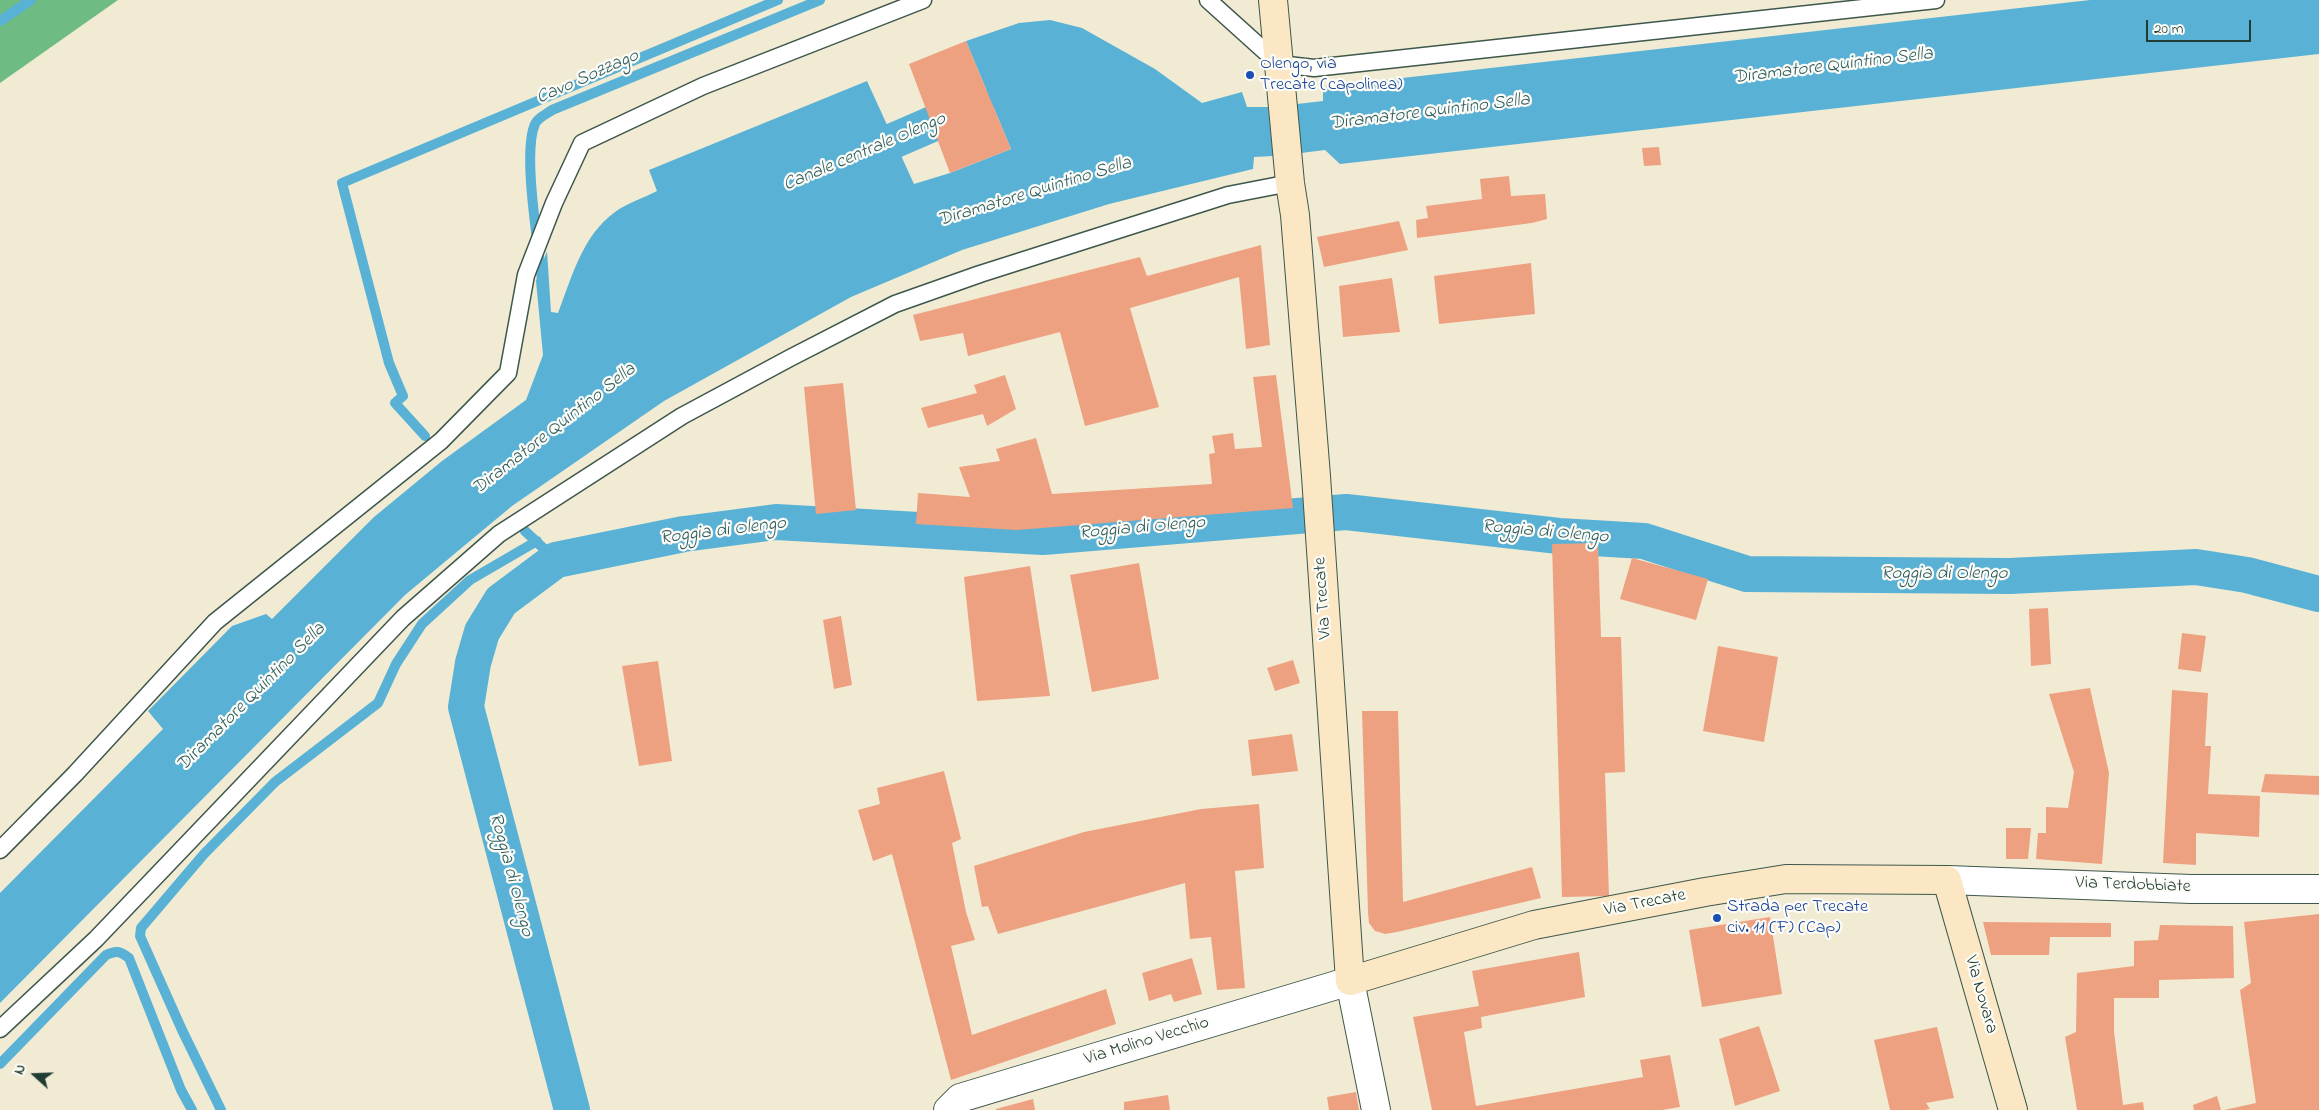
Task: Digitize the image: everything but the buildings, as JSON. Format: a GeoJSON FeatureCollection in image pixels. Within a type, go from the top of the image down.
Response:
{"type":"FeatureCollection","features":[{"type":"Feature","properties":{"kind":"main road","name":"Via Trecate"},"geometry":{"type":"LineString","coordinates":[[1273,0],[1287,155],[1295,215],[1316,476],[1350,980],[1534,925],[1705,892],[1786,879],[1947,880]]}},
{"type":"Feature","properties":{"kind":"main road","name":"Via Novara"},"geometry":{"type":"LineString","coordinates":[[1947,880],[2013,1110]]}},
{"type":"Feature","properties":{"kind":"street","name":"Via Terdobbiate"},"geometry":{"type":"LineString","coordinates":[[1947,880],[2191,889],[2319,888]]}},
{"type":"Feature","properties":{"kind":"street","name":"Via Molino Vecchio"},"geometry":{"type":"LineString","coordinates":[[948,1110],[960,1098],[1350,980]]}},
{"type":"Feature","properties":{"kind":"street","name":"Via Trecate"},"geometry":{"type":"LineString","coordinates":[[1350,980],[1376,1110]]}},
{"type":"Feature","properties":{"kind":"lane"},"geometry":{"type":"LineString","coordinates":[[0,850],[75,774],[215,622],[441,441],[508,373],[526,275],[554,203],[582,143],[703,86],[923,0]]}},
{"type":"Feature","properties":{"kind":"lane"},"geometry":{"type":"LineString","coordinates":[[1208,0],[1279,64],[1314,68],[1936,0]]}},
{"type":"Feature","properties":{"kind":"lane"},"geometry":{"type":"LineString","coordinates":[[0,1029],[96,940],[403,618],[499,534],[682,416],[895,304],[989,271],[1228,195],[1290,183]]}},
{"type":"Feature","properties":{"kind":"green space"},"geometry":{"type":"Polygon","coordinates":[[[0,0],[118,0],[0,83],[0,0]]]}},
{"type":"Feature","properties":{"kind":"water","name":"Diramatore Quintino Sella"},"geometry":{"type":"Polygon","coordinates":[[[2090,0],[2319,0],[2319,54],[1340,164],[1325,150],[1301,153],[1297,104],[1323,101],[1323,87],[2090,0]]]}},
{"type":"Feature","properties":{"kind":"water","name":"Diramatore Quintino Sella"},"geometry":{"type":"Polygon","coordinates":[[[1050,20],[1082,28],[1155,69],[1202,103],[1242,92],[1247,107],[1268,107],[1273,156],[1254,157],[1253,169],[1109,204],[962,250],[851,297],[664,401],[512,506],[405,595],[0,1003],[0,893],[163,729],[148,711],[232,626],[266,614],[272,619],[374,517],[442,461],[526,400],[543,355],[536,281],[547,251],[551,312],[558,313],[579,258],[594,233],[615,212],[657,191],[649,170],[867,81],[914,184],[950,173],[1011,149],[966,41],[1019,23],[1050,20]]]}},
{"type":"Feature","properties":{"kind":"waterway"},"geometry":{"type":"LineString","coordinates":[[0,21],[31,0]]}},
{"type":"Feature","properties":{"kind":"waterway"},"geometry":{"type":"LineString","coordinates":[[425,436],[395,403],[403,396],[389,363],[342,183],[778,0]]}},
{"type":"Feature","properties":{"kind":"waterway","name":"Cavo Sozzago"},"geometry":{"type":"LineString","coordinates":[[542,281],[535,224],[530,156],[531,138],[538,120],[552,110],[820,0]]}},
{"type":"Feature","properties":{"kind":"waterway","name":"Canale centrale Olengo"},"geometry":{"type":"LineString","coordinates":[[849,160],[976,105]]}},
{"type":"Feature","properties":{"kind":"waterway","name":"Roggia di Olengo"},"geometry":{"type":"LineString","coordinates":[[572,1110],[466,707],[473,663],[482,632],[501,601],[556,560],[684,534],[776,522],[1043,537],[1346,512],[1559,536],[1644,541],[1747,574],[2010,576],[2196,567],[2247,575],[2319,594]]}},
{"type":"Feature","properties":{"kind":"waterway"},"geometry":{"type":"LineString","coordinates":[[525,531],[556,560]]}},
{"type":"Feature","properties":{"kind":"waterway"},"geometry":{"type":"LineString","coordinates":[[221,1110],[182,1030],[140,936],[141,928],[204,854],[275,782],[378,703],[396,664],[422,624],[470,580],[537,541]]}},
{"type":"Feature","properties":{"kind":"waterway"},"geometry":{"type":"LineString","coordinates":[[0,1064],[106,955],[118,952],[129,958],[181,1090],[192,1110]]}},
{"type":"Feature","properties":{"kind":"place","name":"Olengo, via Trecate (capolinea)"},"geometry":{"type":"Point","coordinates":[1250,75]}},
{"type":"Feature","properties":{"kind":"place","name":"Strada per Trecate civ. 11 (F) (Cap)"},"geometry":{"type":"Point","coordinates":[1717,918]}}]}
